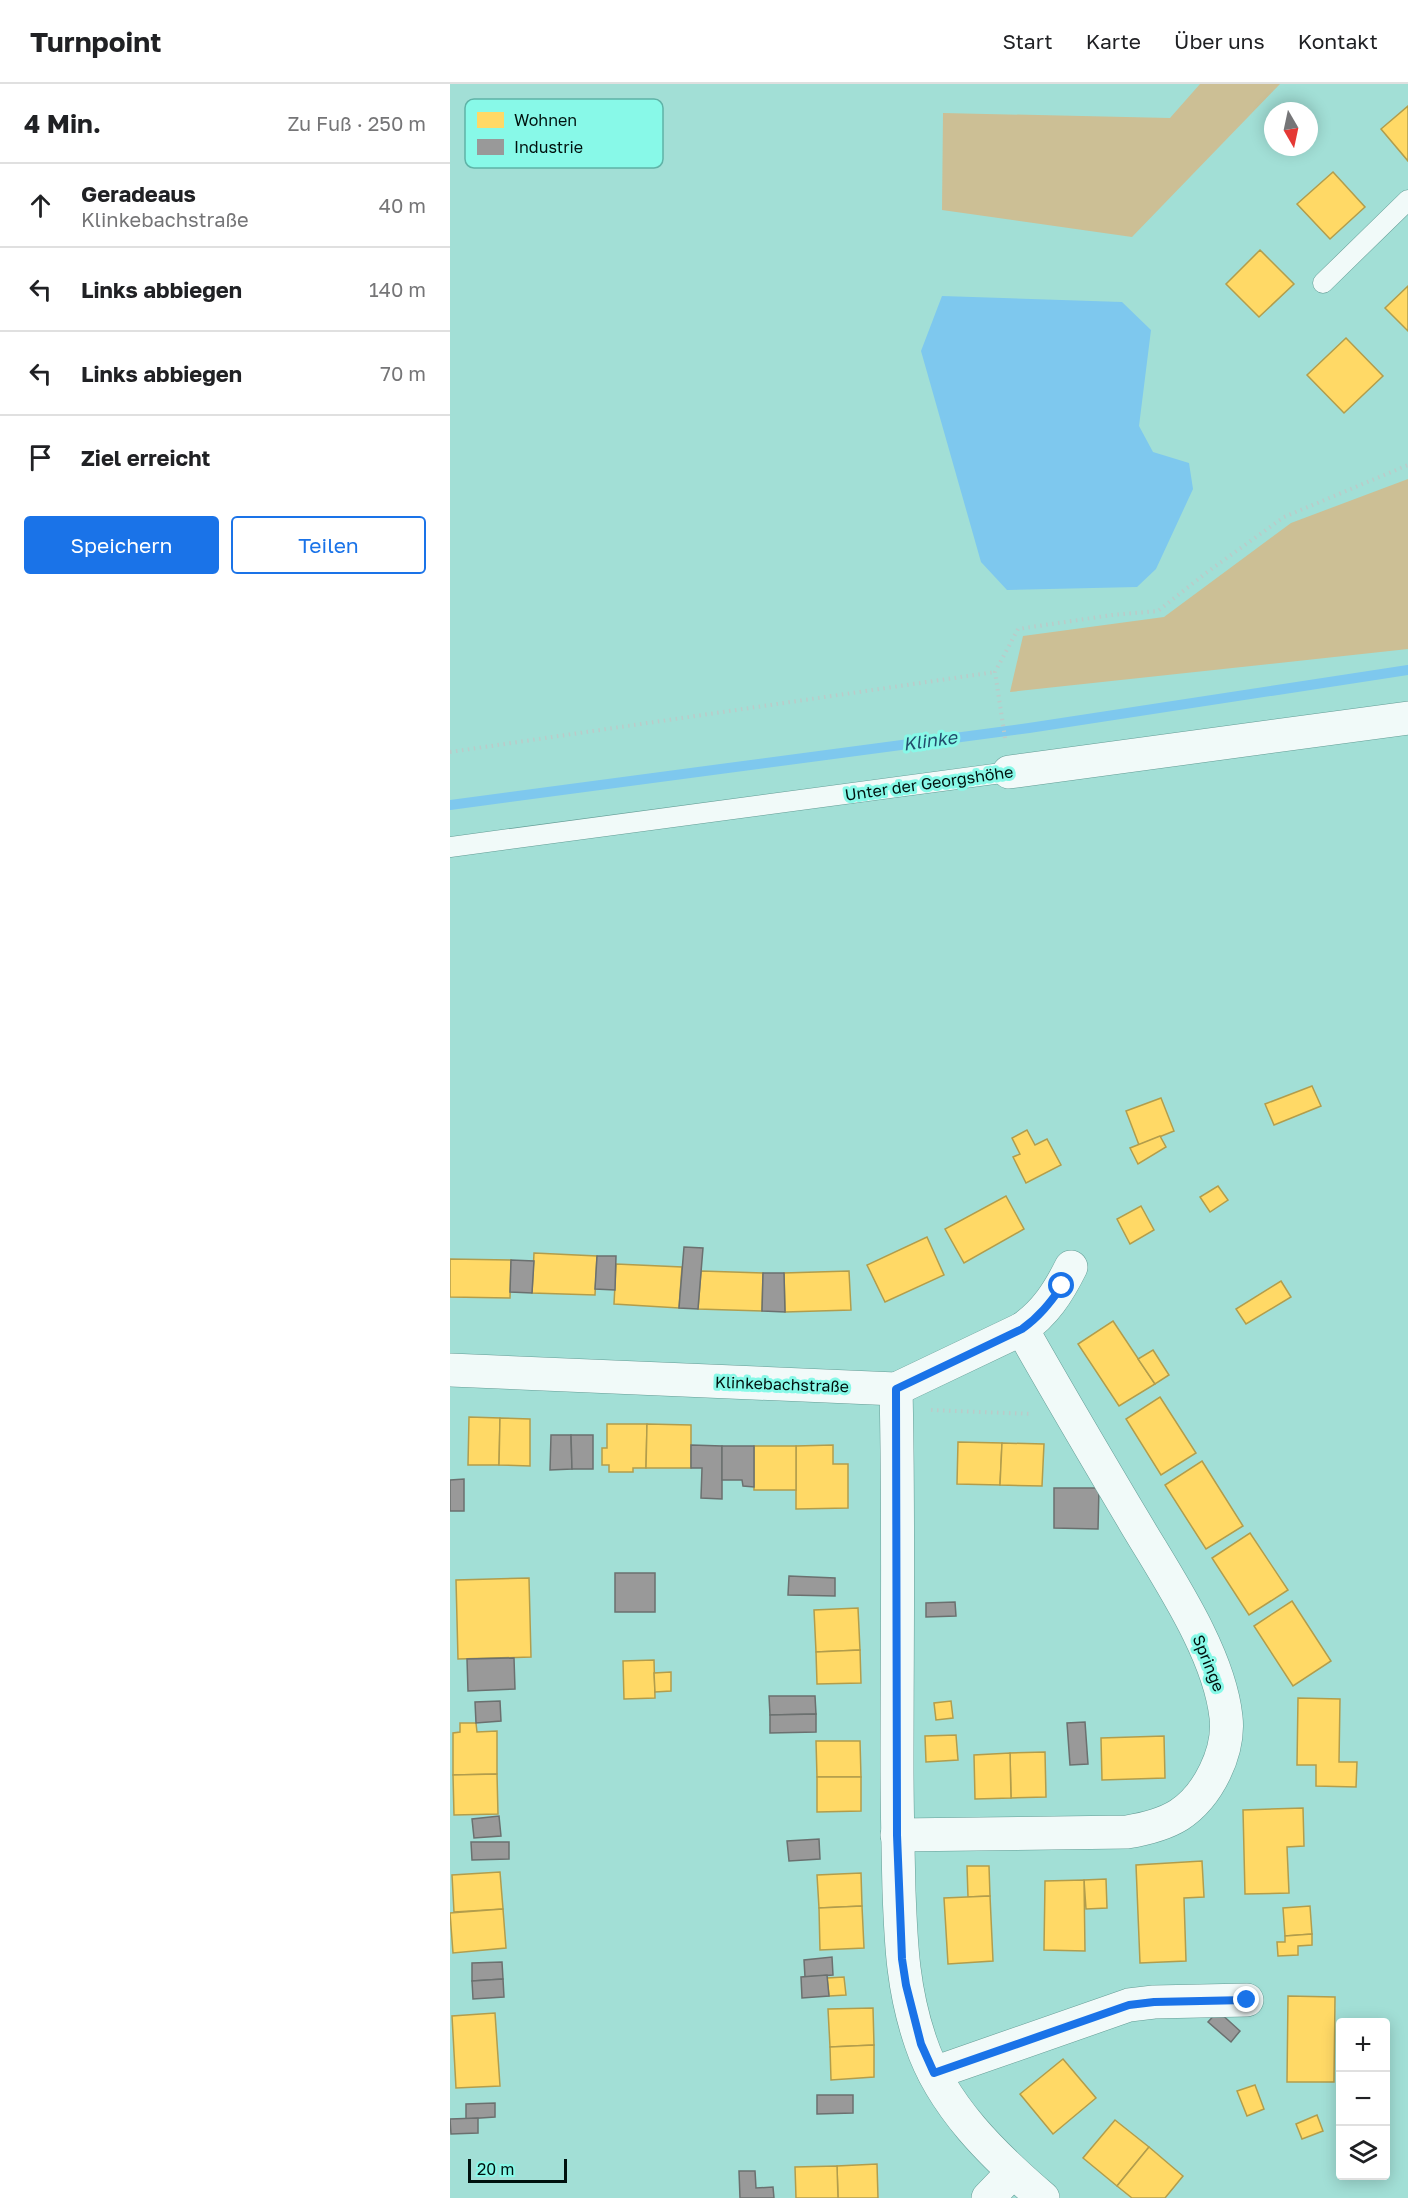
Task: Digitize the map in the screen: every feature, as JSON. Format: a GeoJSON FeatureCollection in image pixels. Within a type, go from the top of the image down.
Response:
{"type":"FeatureCollection","features":[{"type":"Feature","properties":{"kind":"street","name":"Unter der Georgshöhe"},"geometry":{"type":"LineString","coordinates":[[1008,760],[1408,718]]}},
{"type":"Feature","properties":{"kind":"street","name":"Klinkebachstraße"},"geometry":{"type":"LineString","coordinates":[[450,1370],[896,1399],[1022,1329],[1037,1318],[1050,1304],[1071,1268]]}},
{"type":"Feature","properties":{"kind":"street","name":"Springe"},"geometry":{"type":"LineString","coordinates":[[897,1835],[1116,1832],[1144,1829],[1177,1816],[1191,1806],[1207,1785],[1225,1743],[1226,1719],[1221,1689],[1210,1657],[1173,1587],[1022,1329]]}},
{"type":"Feature","properties":{"kind":"street"},"geometry":{"type":"LineString","coordinates":[[896,1399],[897,1835],[902,1959],[921,2044],[952,2104],[1013,2172],[1043,2198]]}},
{"type":"Feature","properties":{"kind":"street"},"geometry":{"type":"LineString","coordinates":[[934,2073],[1129,2005],[1154,2002],[1247,2000]]}},
{"type":"Feature","properties":{"kind":"street"},"geometry":{"type":"LineString","coordinates":[[988,2198],[1013,2172]]}},
{"type":"Feature","properties":{"kind":"lane"},"geometry":{"type":"LineString","coordinates":[[1323,283],[1408,200]]}},
{"type":"Feature","properties":{"kind":"lane","name":"Unter der Georgshöhe"},"geometry":{"type":"LineString","coordinates":[[450,847],[1008,760]]}},
{"type":"Feature","properties":{"kind":"path"},"geometry":{"type":"LineString","coordinates":[[1008,760],[995,672],[1018,629],[1112,615],[1158,611],[1284,517],[1408,465]]}},
{"type":"Feature","properties":{"kind":"path"},"geometry":{"type":"LineString","coordinates":[[450,752],[995,672]]}},
{"type":"Feature","properties":{"kind":"path"},"geometry":{"type":"LineString","coordinates":[[896,1399],[1071,1416]]}},
{"type":"Feature","properties":{"kind":"shaded area"},"geometry":{"type":"Polygon","coordinates":[[[1200,84],[1280,84],[1132,237],[942,210],[943,113],[1170,118],[1200,84]]]}},
{"type":"Feature","properties":{"kind":"shaded area"},"geometry":{"type":"Polygon","coordinates":[[[1408,479],[1408,649],[1010,692],[1023,636],[1164,617],[1291,523],[1408,479]]]}},
{"type":"Feature","properties":{"kind":"water"},"geometry":{"type":"Polygon","coordinates":[[[942,296],[1122,302],[1151,330],[1139,426],[1153,452],[1189,463],[1193,489],[1156,569],[1137,587],[1007,590],[981,562],[921,351],[942,296]]]}},
{"type":"Feature","properties":{"kind":"building: Wohnen"},"geometry":{"type":"Polygon","coordinates":[[[1408,106],[1408,161],[1381,129],[1408,106]]]}},
{"type":"Feature","properties":{"kind":"building: Wohnen"},"geometry":{"type":"Polygon","coordinates":[[[1333,172],[1365,207],[1330,239],[1297,204],[1333,172]]]}},
{"type":"Feature","properties":{"kind":"building: Wohnen"},"geometry":{"type":"Polygon","coordinates":[[[1260,250],[1294,284],[1259,317],[1226,284],[1260,250]]]}},
{"type":"Feature","properties":{"kind":"building: Wohnen"},"geometry":{"type":"Polygon","coordinates":[[[1408,286],[1408,331],[1385,308],[1408,286]]]}},
{"type":"Feature","properties":{"kind":"building: Wohnen"},"geometry":{"type":"Polygon","coordinates":[[[1346,338],[1383,376],[1344,413],[1307,375],[1346,338]]]}},
{"type":"Feature","properties":{"kind":"building: Wohnen"},"geometry":{"type":"Polygon","coordinates":[[[1312,1086],[1321,1106],[1274,1125],[1265,1104],[1312,1086]]]}},
{"type":"Feature","properties":{"kind":"building: Wohnen"},"geometry":{"type":"Polygon","coordinates":[[[1161,1098],[1174,1131],[1139,1145],[1126,1111],[1161,1098]]]}},
{"type":"Feature","properties":{"kind":"building: Wohnen"},"geometry":{"type":"Polygon","coordinates":[[[1027,1130],[1035,1145],[1047,1139],[1061,1165],[1026,1183],[1013,1157],[1020,1154],[1012,1138],[1027,1130]]]}},
{"type":"Feature","properties":{"kind":"building: Wohnen"},"geometry":{"type":"Polygon","coordinates":[[[1160,1136],[1166,1147],[1138,1164],[1130,1148],[1160,1136]]]}},
{"type":"Feature","properties":{"kind":"building: Wohnen"},"geometry":{"type":"Polygon","coordinates":[[[1218,1186],[1228,1200],[1210,1212],[1200,1197],[1218,1186]]]}},
{"type":"Feature","properties":{"kind":"building: Wohnen"},"geometry":{"type":"Polygon","coordinates":[[[1006,1196],[1024,1229],[964,1263],[945,1229],[1006,1196]]]}},
{"type":"Feature","properties":{"kind":"building: Wohnen"},"geometry":{"type":"Polygon","coordinates":[[[1141,1206],[1154,1230],[1130,1244],[1117,1219],[1141,1206]]]}},
{"type":"Feature","properties":{"kind":"building: Wohnen"},"geometry":{"type":"Polygon","coordinates":[[[927,1237],[944,1275],[885,1302],[867,1265],[927,1237]]]}},
{"type":"Feature","properties":{"kind":"building: Wohnen"},"geometry":{"type":"Polygon","coordinates":[[[534,1253],[597,1256],[595,1295],[532,1293],[534,1253]]]}},
{"type":"Feature","properties":{"kind":"building: Wohnen"},"geometry":{"type":"Polygon","coordinates":[[[450,1259],[511,1260],[510,1298],[450,1297],[450,1259]]]}},
{"type":"Feature","properties":{"kind":"building: Wohnen"},"geometry":{"type":"Polygon","coordinates":[[[616,1264],[682,1267],[679,1308],[614,1304],[616,1264]]]}},
{"type":"Feature","properties":{"kind":"building: Wohnen"},"geometry":{"type":"Polygon","coordinates":[[[701,1271],[763,1273],[762,1311],[698,1309],[701,1271]]]}},
{"type":"Feature","properties":{"kind":"building: Wohnen"},"geometry":{"type":"Polygon","coordinates":[[[849,1271],[851,1310],[785,1312],[784,1273],[849,1271]]]}},
{"type":"Feature","properties":{"kind":"building: Wohnen"},"geometry":{"type":"Polygon","coordinates":[[[1281,1281],[1291,1297],[1246,1324],[1236,1309],[1281,1281]]]}},
{"type":"Feature","properties":{"kind":"building: Wohnen"},"geometry":{"type":"Polygon","coordinates":[[[1113,1321],[1155,1384],[1119,1406],[1078,1344],[1113,1321]]]}},
{"type":"Feature","properties":{"kind":"building: Wohnen"},"geometry":{"type":"Polygon","coordinates":[[[1153,1350],[1169,1375],[1155,1384],[1138,1359],[1153,1350]]]}},
{"type":"Feature","properties":{"kind":"building: Wohnen"},"geometry":{"type":"Polygon","coordinates":[[[1160,1397],[1196,1453],[1161,1475],[1126,1419],[1160,1397]]]}},
{"type":"Feature","properties":{"kind":"building: Wohnen"},"geometry":{"type":"Polygon","coordinates":[[[469,1417],[500,1418],[499,1465],[468,1465],[469,1417]]]}},
{"type":"Feature","properties":{"kind":"building: Wohnen"},"geometry":{"type":"Polygon","coordinates":[[[500,1418],[530,1419],[530,1466],[499,1465],[500,1418]]]}},
{"type":"Feature","properties":{"kind":"building: Wohnen"},"geometry":{"type":"Polygon","coordinates":[[[607,1424],[647,1424],[646,1468],[633,1468],[633,1472],[609,1472],[609,1465],[602,1465],[602,1448],[607,1448],[607,1424]]]}},
{"type":"Feature","properties":{"kind":"building: Wohnen"},"geometry":{"type":"Polygon","coordinates":[[[647,1424],[691,1425],[691,1468],[646,1468],[647,1424]]]}},
{"type":"Feature","properties":{"kind":"building: Wohnen"},"geometry":{"type":"Polygon","coordinates":[[[958,1442],[1002,1443],[1000,1485],[957,1484],[958,1442]]]}},
{"type":"Feature","properties":{"kind":"building: Wohnen"},"geometry":{"type":"Polygon","coordinates":[[[1002,1443],[1044,1444],[1042,1486],[1000,1485],[1002,1443]]]}},
{"type":"Feature","properties":{"kind":"building: Wohnen"},"geometry":{"type":"Polygon","coordinates":[[[833,1445],[833,1464],[848,1464],[848,1508],[796,1509],[796,1446],[833,1445]]]}},
{"type":"Feature","properties":{"kind":"building: Wohnen"},"geometry":{"type":"Polygon","coordinates":[[[754,1446],[796,1446],[796,1490],[754,1490],[754,1446]]]}},
{"type":"Feature","properties":{"kind":"building: Wohnen"},"geometry":{"type":"Polygon","coordinates":[[[1202,1461],[1243,1526],[1206,1549],[1165,1485],[1202,1461]]]}},
{"type":"Feature","properties":{"kind":"building: Wohnen"},"geometry":{"type":"Polygon","coordinates":[[[1250,1533],[1288,1590],[1249,1615],[1212,1558],[1250,1533]]]}},
{"type":"Feature","properties":{"kind":"building: Wohnen"},"geometry":{"type":"Polygon","coordinates":[[[529,1578],[531,1657],[458,1659],[456,1580],[529,1578]]]}},
{"type":"Feature","properties":{"kind":"building: Wohnen"},"geometry":{"type":"Polygon","coordinates":[[[1292,1601],[1331,1661],[1293,1686],[1254,1626],[1292,1601]]]}},
{"type":"Feature","properties":{"kind":"building: Wohnen"},"geometry":{"type":"Polygon","coordinates":[[[858,1608],[860,1650],[816,1652],[814,1610],[858,1608]]]}},
{"type":"Feature","properties":{"kind":"building: Wohnen"},"geometry":{"type":"Polygon","coordinates":[[[860,1650],[861,1683],[817,1684],[816,1652],[860,1650]]]}},
{"type":"Feature","properties":{"kind":"building: Wohnen"},"geometry":{"type":"Polygon","coordinates":[[[654,1660],[655,1698],[624,1699],[623,1661],[654,1660]]]}},
{"type":"Feature","properties":{"kind":"building: Wohnen"},"geometry":{"type":"Polygon","coordinates":[[[671,1672],[671,1691],[655,1692],[654,1673],[671,1672]]]}},
{"type":"Feature","properties":{"kind":"building: Wohnen"},"geometry":{"type":"Polygon","coordinates":[[[1298,1698],[1340,1699],[1339,1762],[1357,1762],[1356,1787],[1316,1786],[1316,1765],[1297,1765],[1298,1698]]]}},
{"type":"Feature","properties":{"kind":"building: Wohnen"},"geometry":{"type":"Polygon","coordinates":[[[951,1701],[953,1718],[936,1720],[934,1703],[951,1701]]]}},
{"type":"Feature","properties":{"kind":"building: Wohnen"},"geometry":{"type":"Polygon","coordinates":[[[460,1723],[476,1723],[477,1732],[497,1731],[497,1774],[453,1775],[453,1733],[460,1732],[460,1723]]]}},
{"type":"Feature","properties":{"kind":"building: Wohnen"},"geometry":{"type":"Polygon","coordinates":[[[956,1735],[958,1760],[926,1762],[925,1736],[956,1735]]]}},
{"type":"Feature","properties":{"kind":"building: Wohnen"},"geometry":{"type":"Polygon","coordinates":[[[1164,1736],[1165,1778],[1102,1780],[1101,1738],[1164,1736]]]}},
{"type":"Feature","properties":{"kind":"building: Wohnen"},"geometry":{"type":"Polygon","coordinates":[[[816,1741],[860,1741],[861,1777],[817,1777],[816,1741]]]}},
{"type":"Feature","properties":{"kind":"building: Wohnen"},"geometry":{"type":"Polygon","coordinates":[[[1045,1752],[1046,1797],[1011,1798],[1010,1753],[1045,1752]]]}},
{"type":"Feature","properties":{"kind":"building: Wohnen"},"geometry":{"type":"Polygon","coordinates":[[[1010,1753],[1011,1798],[975,1799],[974,1755],[1010,1753]]]}},
{"type":"Feature","properties":{"kind":"building: Wohnen"},"geometry":{"type":"Polygon","coordinates":[[[497,1774],[498,1814],[454,1815],[453,1775],[497,1774]]]}},
{"type":"Feature","properties":{"kind":"building: Wohnen"},"geometry":{"type":"Polygon","coordinates":[[[817,1777],[861,1777],[861,1811],[817,1812],[817,1777]]]}},
{"type":"Feature","properties":{"kind":"building: Wohnen"},"geometry":{"type":"Polygon","coordinates":[[[1303,1808],[1304,1846],[1287,1847],[1289,1893],[1245,1894],[1243,1810],[1303,1808]]]}},
{"type":"Feature","properties":{"kind":"building: Wohnen"},"geometry":{"type":"Polygon","coordinates":[[[1202,1861],[1204,1897],[1184,1898],[1186,1961],[1140,1963],[1136,1865],[1202,1861]]]}},
{"type":"Feature","properties":{"kind":"building: Wohnen"},"geometry":{"type":"Polygon","coordinates":[[[967,1866],[989,1866],[990,1896],[968,1897],[967,1866]]]}},
{"type":"Feature","properties":{"kind":"building: Wohnen"},"geometry":{"type":"Polygon","coordinates":[[[500,1872],[503,1909],[454,1912],[452,1875],[500,1872]]]}},
{"type":"Feature","properties":{"kind":"building: Wohnen"},"geometry":{"type":"Polygon","coordinates":[[[861,1873],[862,1906],[819,1908],[817,1875],[861,1873]]]}},
{"type":"Feature","properties":{"kind":"building: Wohnen"},"geometry":{"type":"Polygon","coordinates":[[[1106,1879],[1107,1908],[1086,1909],[1084,1880],[1106,1879]]]}},
{"type":"Feature","properties":{"kind":"building: Wohnen"},"geometry":{"type":"Polygon","coordinates":[[[1084,1880],[1085,1951],[1044,1950],[1045,1881],[1084,1880]]]}},
{"type":"Feature","properties":{"kind":"building: Wohnen"},"geometry":{"type":"Polygon","coordinates":[[[990,1896],[993,1961],[948,1964],[944,1898],[990,1896]]]}},
{"type":"Feature","properties":{"kind":"building: Wohnen"},"geometry":{"type":"Polygon","coordinates":[[[862,1906],[864,1948],[820,1950],[819,1908],[862,1906]]]}},
{"type":"Feature","properties":{"kind":"building: Wohnen"},"geometry":{"type":"Polygon","coordinates":[[[1310,1906],[1312,1934],[1285,1936],[1283,1908],[1310,1906]]]}},
{"type":"Feature","properties":{"kind":"building: Wohnen"},"geometry":{"type":"Polygon","coordinates":[[[503,1909],[506,1948],[453,1953],[450,1913],[503,1909]]]}},
{"type":"Feature","properties":{"kind":"building: Wohnen"},"geometry":{"type":"Polygon","coordinates":[[[1312,1934],[1312,1945],[1298,1946],[1298,1955],[1278,1956],[1277,1942],[1285,1942],[1285,1936],[1312,1934]]]}},
{"type":"Feature","properties":{"kind":"building: Wohnen"},"geometry":{"type":"Polygon","coordinates":[[[844,1977],[846,1995],[829,1996],[827,1978],[844,1977]]]}},
{"type":"Feature","properties":{"kind":"building: Wohnen"},"geometry":{"type":"Polygon","coordinates":[[[1288,1996],[1335,1997],[1334,2082],[1287,2082],[1288,1996]]]}},
{"type":"Feature","properties":{"kind":"building: Wohnen"},"geometry":{"type":"Polygon","coordinates":[[[873,2008],[874,2045],[830,2047],[828,2009],[873,2008]]]}},
{"type":"Feature","properties":{"kind":"building: Wohnen"},"geometry":{"type":"Polygon","coordinates":[[[495,2013],[500,2086],[456,2088],[452,2016],[495,2013]]]}},
{"type":"Feature","properties":{"kind":"building: Wohnen"},"geometry":{"type":"Polygon","coordinates":[[[874,2045],[874,2077],[831,2080],[830,2047],[874,2045]]]}},
{"type":"Feature","properties":{"kind":"building: Wohnen"},"geometry":{"type":"Polygon","coordinates":[[[1063,2059],[1096,2098],[1053,2134],[1020,2094],[1063,2059]]]}},
{"type":"Feature","properties":{"kind":"building: Wohnen"},"geometry":{"type":"Polygon","coordinates":[[[1255,2085],[1264,2109],[1247,2116],[1237,2091],[1255,2085]]]}},
{"type":"Feature","properties":{"kind":"building: Wohnen"},"geometry":{"type":"Polygon","coordinates":[[[1317,2115],[1323,2131],[1302,2139],[1296,2124],[1317,2115]]]}},
{"type":"Feature","properties":{"kind":"building: Wohnen"},"geometry":{"type":"Polygon","coordinates":[[[1115,2120],[1149,2147],[1117,2186],[1083,2158],[1115,2120]]]}},
{"type":"Feature","properties":{"kind":"building: Wohnen"},"geometry":{"type":"Polygon","coordinates":[[[1149,2147],[1183,2176],[1165,2198],[1132,2198],[1117,2186],[1149,2147]]]}},
{"type":"Feature","properties":{"kind":"building: Wohnen"},"geometry":{"type":"Polygon","coordinates":[[[877,2164],[878,2198],[838,2198],[837,2166],[877,2164]]]}},
{"type":"Feature","properties":{"kind":"building: Wohnen"},"geometry":{"type":"Polygon","coordinates":[[[837,2166],[838,2198],[796,2198],[795,2167],[837,2166]]]}},
{"type":"Feature","properties":{"kind":"building: Industrie"},"geometry":{"type":"Polygon","coordinates":[[[684,1247],[703,1248],[698,1309],[679,1308],[684,1247]]]}},
{"type":"Feature","properties":{"kind":"building: Industrie"},"geometry":{"type":"Polygon","coordinates":[[[597,1256],[616,1256],[615,1290],[595,1289],[597,1256]]]}},
{"type":"Feature","properties":{"kind":"building: Industrie"},"geometry":{"type":"Polygon","coordinates":[[[511,1260],[534,1261],[532,1293],[510,1292],[511,1260]]]}},
{"type":"Feature","properties":{"kind":"building: Industrie"},"geometry":{"type":"Polygon","coordinates":[[[763,1273],[784,1273],[785,1312],[762,1311],[763,1273]]]}},
{"type":"Feature","properties":{"kind":"building: Industrie"},"geometry":{"type":"Polygon","coordinates":[[[551,1435],[571,1435],[572,1469],[550,1470],[551,1435]]]}},
{"type":"Feature","properties":{"kind":"building: Industrie"},"geometry":{"type":"Polygon","coordinates":[[[571,1435],[593,1435],[593,1469],[572,1469],[571,1435]]]}},
{"type":"Feature","properties":{"kind":"building: Industrie"},"geometry":{"type":"Polygon","coordinates":[[[691,1445],[722,1446],[722,1499],[701,1498],[702,1468],[691,1468],[691,1445]]]}},
{"type":"Feature","properties":{"kind":"building: Industrie"},"geometry":{"type":"Polygon","coordinates":[[[722,1446],[754,1446],[754,1487],[743,1486],[742,1480],[722,1480],[722,1446]]]}},
{"type":"Feature","properties":{"kind":"building: Industrie"},"geometry":{"type":"Polygon","coordinates":[[[464,1479],[464,1511],[450,1511],[450,1480],[464,1479]]]}},
{"type":"Feature","properties":{"kind":"building: Industrie"},"geometry":{"type":"Polygon","coordinates":[[[1054,1488],[1099,1488],[1098,1529],[1054,1528],[1054,1488]]]}},
{"type":"Feature","properties":{"kind":"building: Industrie"},"geometry":{"type":"Polygon","coordinates":[[[615,1573],[655,1573],[655,1612],[615,1612],[615,1573]]]}},
{"type":"Feature","properties":{"kind":"building: Industrie"},"geometry":{"type":"Polygon","coordinates":[[[789,1576],[835,1578],[835,1596],[788,1595],[789,1576]]]}},
{"type":"Feature","properties":{"kind":"building: Industrie"},"geometry":{"type":"Polygon","coordinates":[[[955,1602],[956,1616],[926,1617],[926,1603],[955,1602]]]}},
{"type":"Feature","properties":{"kind":"building: Industrie"},"geometry":{"type":"Polygon","coordinates":[[[514,1658],[515,1689],[468,1691],[467,1659],[514,1658]]]}},
{"type":"Feature","properties":{"kind":"building: Industrie"},"geometry":{"type":"Polygon","coordinates":[[[769,1696],[815,1696],[816,1714],[770,1715],[769,1696]]]}},
{"type":"Feature","properties":{"kind":"building: Industrie"},"geometry":{"type":"Polygon","coordinates":[[[500,1701],[501,1721],[476,1723],[475,1702],[500,1701]]]}},
{"type":"Feature","properties":{"kind":"building: Industrie"},"geometry":{"type":"Polygon","coordinates":[[[816,1714],[816,1732],[770,1733],[770,1715],[816,1714]]]}},
{"type":"Feature","properties":{"kind":"building: Industrie"},"geometry":{"type":"Polygon","coordinates":[[[1085,1722],[1088,1764],[1070,1765],[1067,1723],[1085,1722]]]}},
{"type":"Feature","properties":{"kind":"building: Industrie"},"geometry":{"type":"Polygon","coordinates":[[[499,1816],[501,1836],[474,1838],[472,1819],[499,1816]]]}},
{"type":"Feature","properties":{"kind":"building: Industrie"},"geometry":{"type":"Polygon","coordinates":[[[819,1839],[820,1859],[789,1861],[787,1841],[819,1839]]]}},
{"type":"Feature","properties":{"kind":"building: Industrie"},"geometry":{"type":"Polygon","coordinates":[[[471,1842],[509,1842],[509,1859],[472,1860],[471,1842]]]}},
{"type":"Feature","properties":{"kind":"building: Industrie"},"geometry":{"type":"Polygon","coordinates":[[[832,1957],[833,1975],[805,1977],[804,1960],[832,1957]]]}},
{"type":"Feature","properties":{"kind":"building: Industrie"},"geometry":{"type":"Polygon","coordinates":[[[502,1962],[503,1979],[472,1981],[472,1963],[502,1962]]]}},
{"type":"Feature","properties":{"kind":"building: Industrie"},"geometry":{"type":"Polygon","coordinates":[[[827,1975],[829,1996],[802,1998],[801,1977],[827,1975]]]}},
{"type":"Feature","properties":{"kind":"building: Industrie"},"geometry":{"type":"Polygon","coordinates":[[[503,1979],[504,1997],[473,1999],[472,1981],[503,1979]]]}},
{"type":"Feature","properties":{"kind":"building: Industrie"},"geometry":{"type":"Polygon","coordinates":[[[1218,2011],[1240,2031],[1231,2042],[1208,2022],[1218,2011]]]}},
{"type":"Feature","properties":{"kind":"building: Industrie"},"geometry":{"type":"Polygon","coordinates":[[[817,2095],[853,2095],[853,2113],[817,2114],[817,2095]]]}},
{"type":"Feature","properties":{"kind":"building: Industrie"},"geometry":{"type":"Polygon","coordinates":[[[495,2103],[495,2117],[466,2119],[466,2104],[495,2103]]]}},
{"type":"Feature","properties":{"kind":"building: Industrie"},"geometry":{"type":"Polygon","coordinates":[[[478,2118],[478,2133],[451,2134],[450,2119],[478,2118]]]}},
{"type":"Feature","properties":{"kind":"building: Industrie"},"geometry":{"type":"Polygon","coordinates":[[[739,2171],[755,2171],[756,2188],[773,2187],[774,2198],[740,2198],[739,2171]]]}},
{"type":"Feature","properties":{"kind":"waterway","name":"Klinke"},"geometry":{"type":"LineString","coordinates":[[450,805],[1029,728],[1408,670]]}},
{"type":"Feature","properties":{"kind":"route"},"geometry":{"type":"LineString","coordinates":[[1062,1286],[1037,1318],[1022,1329],[896,1389],[897,1835],[902,1959],[912,2011],[921,2044],[934,2073],[1129,2005],[1154,2002],[1247,2000]]}}]}
